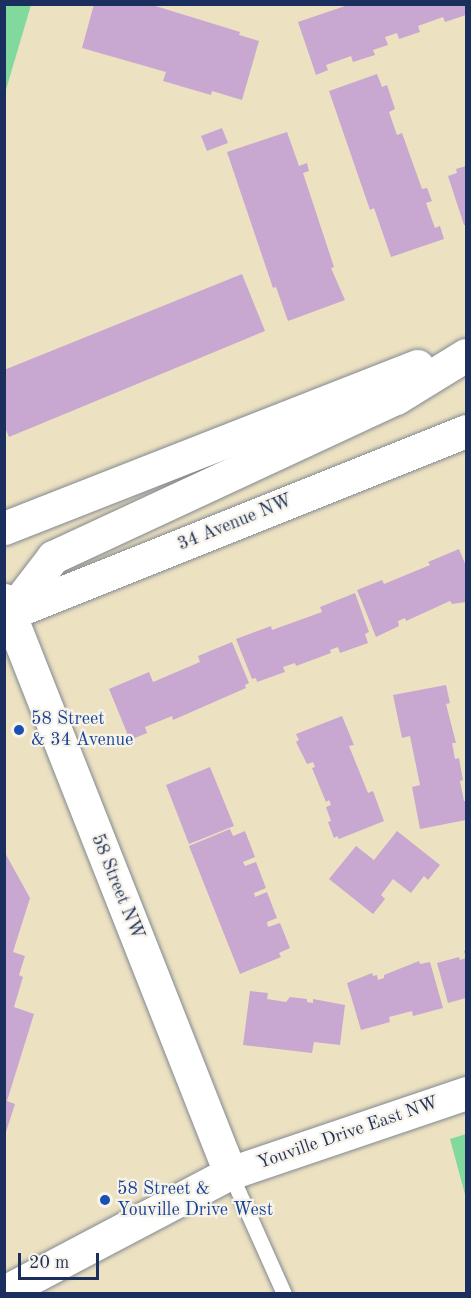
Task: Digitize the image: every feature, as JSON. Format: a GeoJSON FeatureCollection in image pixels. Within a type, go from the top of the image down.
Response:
{"type":"FeatureCollection","features":[{"type":"Feature","properties":{"kind":"main road"},"geometry":{"type":"LineString","coordinates":[[4,528],[466,346]]}},
{"type":"Feature","properties":{"kind":"main road"},"geometry":{"type":"LineString","coordinates":[[6,609],[53,557],[396,398],[466,355]]}},
{"type":"Feature","properties":{"kind":"main road","name":"34 Avenue NW"},"geometry":{"type":"LineString","coordinates":[[6,609],[466,431]]}},
{"type":"Feature","properties":{"kind":"main road","name":"58 Street NW"},"geometry":{"type":"LineString","coordinates":[[6,609],[230,1173]]}},
{"type":"Feature","properties":{"kind":"main road","name":"Youville Drive East NW"},"geometry":{"type":"LineString","coordinates":[[4,1292],[230,1173],[466,1093]]}},
{"type":"Feature","properties":{"kind":"lane"},"geometry":{"type":"LineString","coordinates":[[230,1173],[284,1293]]}},
{"type":"Feature","properties":{"kind":"green space"},"geometry":{"type":"Polygon","coordinates":[[[4,5],[31,5],[5,93],[4,5]]]}},
{"type":"Feature","properties":{"kind":"green space"},"geometry":{"type":"Polygon","coordinates":[[[466,1134],[466,1198],[450,1139],[466,1134]]]}},
{"type":"Feature","properties":{"kind":"building"},"geometry":{"type":"Polygon","coordinates":[[[94,4],[149,4],[240,32],[239,35],[259,41],[242,100],[212,91],[211,95],[163,81],[166,72],[82,48],[94,4]]]}},
{"type":"Feature","properties":{"kind":"building"},"geometry":{"type":"Polygon","coordinates":[[[351,4],[466,4],[466,15],[445,22],[443,17],[418,26],[420,32],[399,39],[397,33],[385,37],[388,45],[373,50],[375,55],[353,62],[351,56],[326,65],[328,70],[316,75],[298,22],[351,4]]]}},
{"type":"Feature","properties":{"kind":"building"},"geometry":{"type":"Polygon","coordinates":[[[377,74],[382,87],[387,85],[395,109],[389,112],[397,135],[402,133],[422,189],[427,188],[432,201],[426,203],[435,228],[440,226],[444,239],[391,257],[374,208],[370,210],[329,91],[377,74]]]}},
{"type":"Feature","properties":{"kind":"building"},"geometry":{"type":"Polygon","coordinates":[[[222,128],[228,143],[207,151],[201,136],[222,128]]]}},
{"type":"Feature","properties":{"kind":"building"},"geometry":{"type":"Polygon","coordinates":[[[287,132],[299,166],[307,163],[309,171],[303,173],[334,267],[331,268],[345,300],[288,321],[276,287],[273,288],[227,152],[287,132]]]}},
{"type":"Feature","properties":{"kind":"building"},"geometry":{"type":"Polygon","coordinates":[[[466,166],[466,225],[464,225],[448,176],[457,173],[456,169],[466,166]]]}},
{"type":"Feature","properties":{"kind":"building"},"geometry":{"type":"Polygon","coordinates":[[[242,274],[265,331],[9,437],[4,425],[4,370],[242,274]]]}},
{"type":"Feature","properties":{"kind":"building"},"geometry":{"type":"Polygon","coordinates":[[[459,549],[466,566],[466,602],[452,604],[450,601],[406,621],[405,618],[398,621],[399,626],[376,637],[357,590],[382,580],[384,584],[430,565],[428,562],[459,549]]]}},
{"type":"Feature","properties":{"kind":"building"},"geometry":{"type":"Polygon","coordinates":[[[355,593],[369,632],[365,634],[368,643],[340,653],[338,647],[330,650],[331,653],[296,666],[295,663],[283,667],[285,672],[257,682],[256,678],[252,679],[236,639],[271,626],[272,630],[322,612],[320,607],[355,593]]]}},
{"type":"Feature","properties":{"kind":"building"},"geometry":{"type":"Polygon","coordinates":[[[232,642],[249,683],[245,685],[246,688],[173,720],[172,716],[145,727],[147,733],[130,740],[109,689],[149,672],[153,682],[200,662],[198,656],[232,642]]]}},
{"type":"Feature","properties":{"kind":"building"},"geometry":{"type":"Polygon","coordinates":[[[446,685],[450,703],[446,704],[456,743],[452,743],[455,759],[459,758],[463,780],[460,781],[464,801],[466,801],[466,820],[420,829],[412,787],[420,785],[410,736],[402,738],[393,695],[446,685]]]}},
{"type":"Feature","properties":{"kind":"building"},"geometry":{"type":"Polygon","coordinates":[[[342,716],[354,745],[349,746],[368,793],[373,791],[384,821],[339,839],[337,836],[334,838],[328,822],[331,821],[326,807],[331,805],[329,800],[326,802],[312,768],[315,767],[313,762],[307,764],[296,742],[299,740],[296,734],[342,716]]]}},
{"type":"Feature","properties":{"kind":"building"},"geometry":{"type":"Polygon","coordinates":[[[210,767],[234,826],[189,844],[166,785],[210,767]]]}},
{"type":"Feature","properties":{"kind":"building"},"geometry":{"type":"Polygon","coordinates":[[[230,829],[233,836],[245,831],[255,857],[243,862],[245,866],[256,862],[266,888],[254,893],[255,897],[267,892],[277,918],[267,922],[268,927],[280,923],[290,948],[279,953],[281,957],[240,974],[189,846],[230,829]]]}},
{"type":"Feature","properties":{"kind":"building"},"geometry":{"type":"Polygon","coordinates":[[[397,831],[440,865],[428,880],[424,876],[411,893],[393,879],[381,895],[385,899],[373,914],[329,879],[356,846],[374,860],[397,831]]]}},
{"type":"Feature","properties":{"kind":"building"},"geometry":{"type":"Polygon","coordinates":[[[4,851],[30,898],[13,952],[25,956],[19,975],[23,977],[14,1007],[34,1014],[7,1101],[15,1104],[5,1135],[4,851]]]}},
{"type":"Feature","properties":{"kind":"building"},"geometry":{"type":"Polygon","coordinates":[[[459,957],[460,960],[466,958],[466,998],[448,1003],[437,963],[459,957]]]}},
{"type":"Feature","properties":{"kind":"building"},"geometry":{"type":"Polygon","coordinates":[[[419,961],[420,964],[430,962],[443,1008],[413,1016],[412,1011],[389,1017],[390,1022],[361,1030],[347,983],[372,973],[373,976],[377,975],[378,980],[384,978],[384,975],[419,961]]]}},
{"type":"Feature","properties":{"kind":"building"},"geometry":{"type":"Polygon","coordinates":[[[250,991],[268,993],[267,999],[286,1002],[290,997],[307,999],[307,1002],[313,1003],[313,999],[345,1005],[340,1045],[314,1042],[312,1053],[243,1045],[250,991]]]}},
{"type":"Feature","properties":{"kind":"place","name":"58 Street & 34 Avenue"},"geometry":{"type":"Point","coordinates":[19,730]}},
{"type":"Feature","properties":{"kind":"place","name":"58 Street & Youville Drive West"},"geometry":{"type":"Point","coordinates":[105,1200]}}]}
